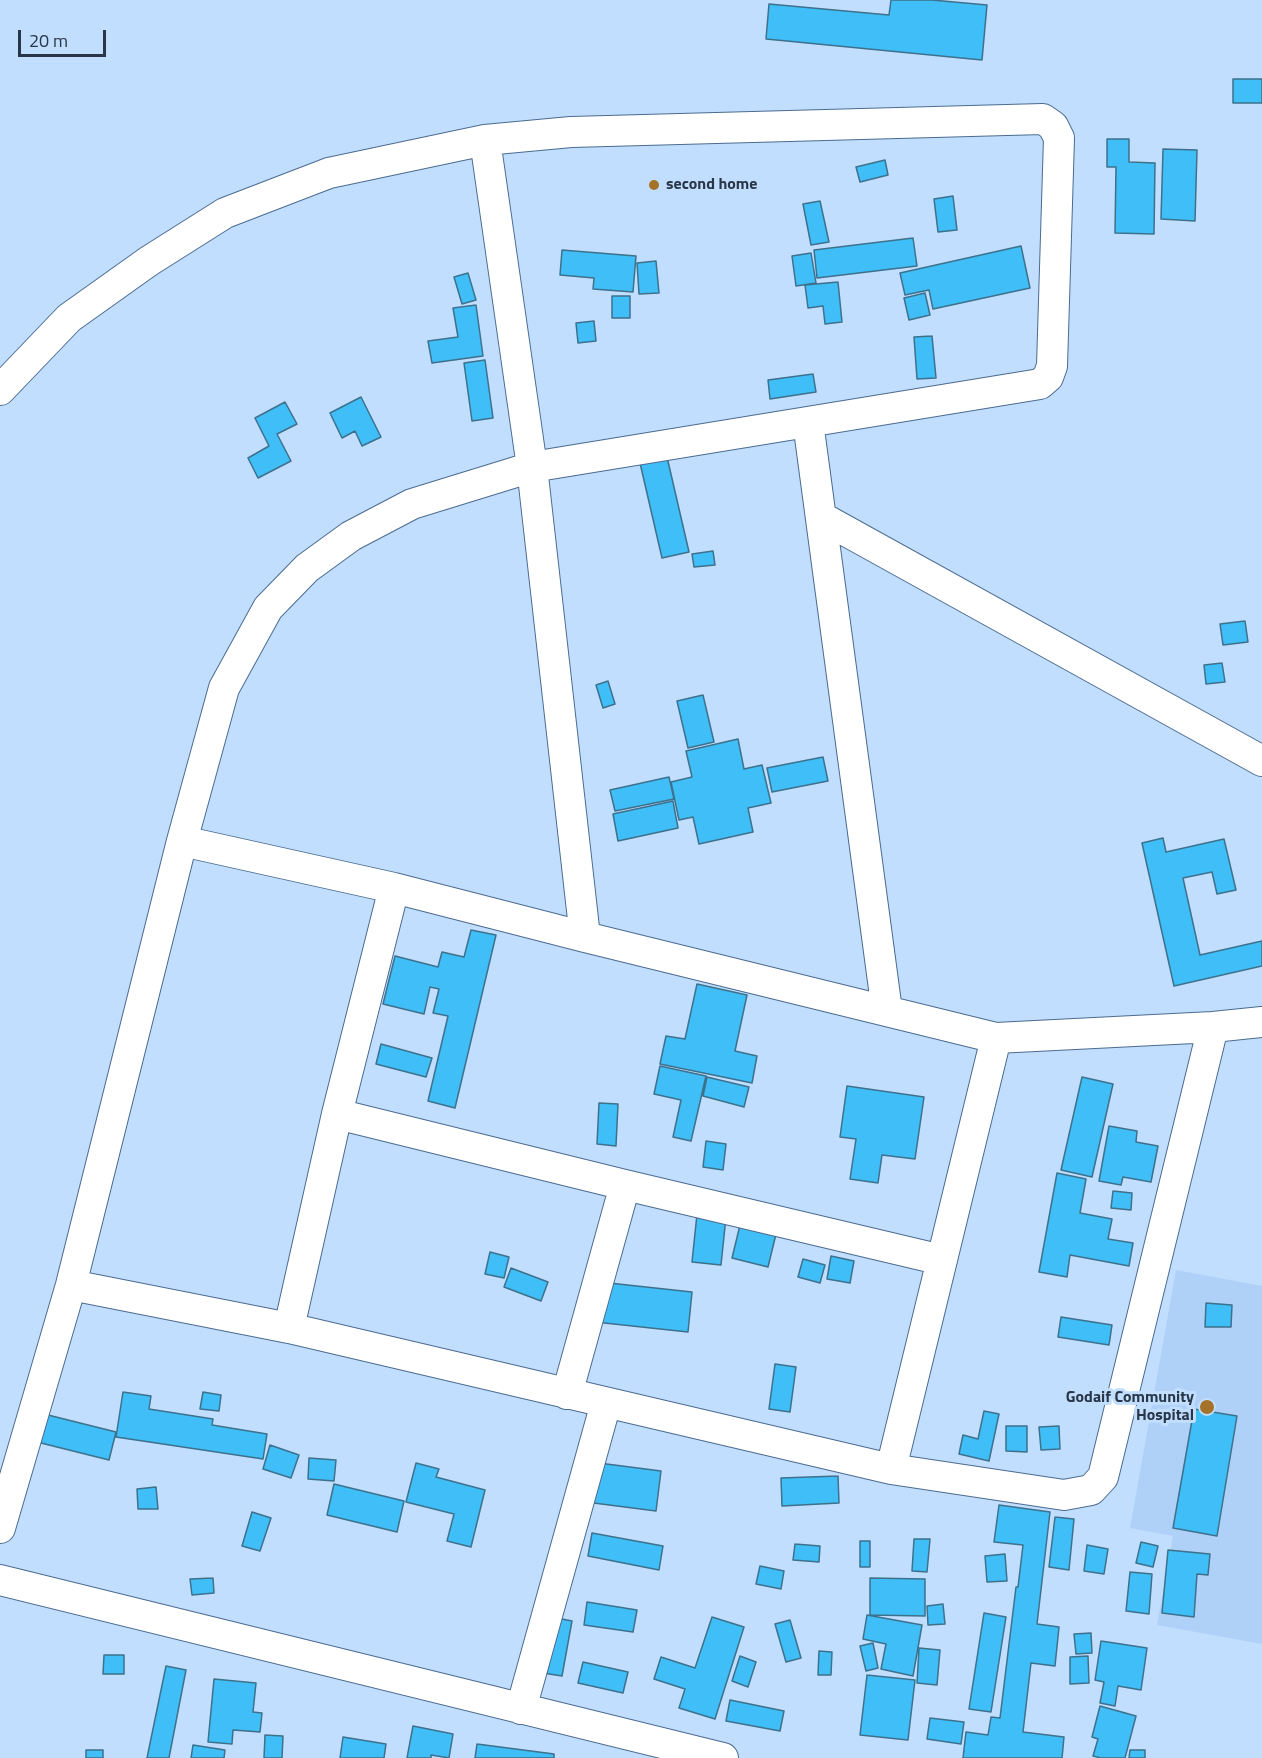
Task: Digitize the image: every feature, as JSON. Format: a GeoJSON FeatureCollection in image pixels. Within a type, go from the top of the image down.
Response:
{"type":"FeatureCollection","features":[{"type":"Feature","properties":{"kind":"street"},"geometry":{"type":"LineString","coordinates":[[0,390],[69,318],[149,261],[225,213],[329,173],[485,140],[571,132],[1043,119],[1053,126],[1059,138],[1052,366],[1048,377],[1040,384],[532,466],[412,504],[351,536],[307,568],[268,608],[224,688],[182,841],[71,1285],[0,1528]]}},
{"type":"Feature","properties":{"kind":"street"},"geometry":{"type":"LineString","coordinates":[[485,140],[532,466],[585,937]]}},
{"type":"Feature","properties":{"kind":"street"},"geometry":{"type":"LineString","coordinates":[[808,422],[887,1011]]}},
{"type":"Feature","properties":{"kind":"street"},"geometry":{"type":"LineString","coordinates":[[821,517],[1262,761]]}},
{"type":"Feature","properties":{"kind":"street"},"geometry":{"type":"LineString","coordinates":[[182,841],[394,888],[996,1038],[1213,1027],[1262,1022]]}},
{"type":"Feature","properties":{"kind":"street"},"geometry":{"type":"LineString","coordinates":[[289,1328],[337,1114],[394,888]]}},
{"type":"Feature","properties":{"kind":"street"},"geometry":{"type":"LineString","coordinates":[[71,1285],[289,1328],[891,1469],[1065,1496],[1091,1490],[1103,1477],[1213,1027]]}},
{"type":"Feature","properties":{"kind":"street"},"geometry":{"type":"LineString","coordinates":[[891,1469],[996,1038]]}},
{"type":"Feature","properties":{"kind":"street"},"geometry":{"type":"LineString","coordinates":[[337,1114],[942,1260]]}},
{"type":"Feature","properties":{"kind":"street"},"geometry":{"type":"LineString","coordinates":[[567,1394],[625,1185]]}},
{"type":"Feature","properties":{"kind":"street"},"geometry":{"type":"LineString","coordinates":[[521,1709],[606,1403]]}},
{"type":"Feature","properties":{"kind":"street"},"geometry":{"type":"LineString","coordinates":[[0,1580],[723,1758]]}},
{"type":"Feature","properties":{"kind":"shaded area","name":"Godaif Community Hospital"},"geometry":{"type":"Polygon","coordinates":[[[1176,1270],[1262,1286],[1262,1644],[1157,1625],[1173,1536],[1130,1528],[1176,1270]]]}},
{"type":"Feature","properties":{"kind":"building"},"geometry":{"type":"Polygon","coordinates":[[[891,0],[932,0],[987,5],[982,60],[766,39],[769,4],[889,15],[891,0]]]}},
{"type":"Feature","properties":{"kind":"building"},"geometry":{"type":"Polygon","coordinates":[[[1233,79],[1262,79],[1262,103],[1233,103],[1233,79]]]}},
{"type":"Feature","properties":{"kind":"building"},"geometry":{"type":"Polygon","coordinates":[[[1107,139],[1129,139],[1129,162],[1155,163],[1154,234],[1115,233],[1116,167],[1107,167],[1107,139]]]}},
{"type":"Feature","properties":{"kind":"building"},"geometry":{"type":"Polygon","coordinates":[[[1163,149],[1197,150],[1195,221],[1161,219],[1163,149]]]}},
{"type":"Feature","properties":{"kind":"building"},"geometry":{"type":"Polygon","coordinates":[[[885,160],[888,175],[860,182],[856,167],[885,160]]]}},
{"type":"Feature","properties":{"kind":"building"},"geometry":{"type":"Polygon","coordinates":[[[953,196],[957,230],[938,232],[934,199],[953,196]]]}},
{"type":"Feature","properties":{"kind":"building"},"geometry":{"type":"Polygon","coordinates":[[[820,201],[829,242],[811,245],[803,204],[820,201]]]}},
{"type":"Feature","properties":{"kind":"building"},"geometry":{"type":"Polygon","coordinates":[[[913,238],[917,266],[817,278],[814,250],[913,238]]]}},
{"type":"Feature","properties":{"kind":"building"},"geometry":{"type":"Polygon","coordinates":[[[1021,246],[1030,288],[933,309],[929,290],[905,295],[900,273],[1021,246]]]}},
{"type":"Feature","properties":{"kind":"building"},"geometry":{"type":"Polygon","coordinates":[[[562,250],[636,256],[633,292],[593,289],[594,278],[560,275],[562,250]]]}},
{"type":"Feature","properties":{"kind":"building"},"geometry":{"type":"Polygon","coordinates":[[[811,253],[816,283],[796,286],[792,256],[811,253]]]}},
{"type":"Feature","properties":{"kind":"building"},"geometry":{"type":"Polygon","coordinates":[[[656,261],[659,293],[639,294],[637,263],[656,261]]]}},
{"type":"Feature","properties":{"kind":"building"},"geometry":{"type":"Polygon","coordinates":[[[468,273],[476,300],[462,304],[454,277],[468,273]]]}},
{"type":"Feature","properties":{"kind":"building"},"geometry":{"type":"Polygon","coordinates":[[[838,282],[842,322],[825,324],[823,306],[808,308],[805,285],[838,282]]]}},
{"type":"Feature","properties":{"kind":"building"},"geometry":{"type":"Polygon","coordinates":[[[925,293],[930,315],[909,320],[904,298],[925,293]]]}},
{"type":"Feature","properties":{"kind":"building"},"geometry":{"type":"Polygon","coordinates":[[[612,296],[630,296],[630,318],[612,318],[612,296]]]}},
{"type":"Feature","properties":{"kind":"building"},"geometry":{"type":"Polygon","coordinates":[[[476,305],[483,356],[432,363],[428,341],[458,337],[453,308],[476,305]]]}},
{"type":"Feature","properties":{"kind":"building"},"geometry":{"type":"Polygon","coordinates":[[[594,321],[596,341],[578,343],[576,323],[594,321]]]}},
{"type":"Feature","properties":{"kind":"building"},"geometry":{"type":"Polygon","coordinates":[[[932,336],[936,378],[917,379],[914,337],[932,336]]]}},
{"type":"Feature","properties":{"kind":"building"},"geometry":{"type":"Polygon","coordinates":[[[485,360],[493,418],[472,421],[464,363],[485,360]]]}},
{"type":"Feature","properties":{"kind":"building"},"geometry":{"type":"Polygon","coordinates":[[[813,374],[816,392],[770,399],[768,380],[813,374]]]}},
{"type":"Feature","properties":{"kind":"building"},"geometry":{"type":"Polygon","coordinates":[[[361,397],[381,437],[362,446],[355,431],[342,438],[330,413],[361,397]]]}},
{"type":"Feature","properties":{"kind":"building"},"geometry":{"type":"Polygon","coordinates":[[[285,402],[297,424],[277,434],[291,461],[258,478],[248,458],[269,446],[255,418],[285,402]]]}},
{"type":"Feature","properties":{"kind":"building"},"geometry":{"type":"Polygon","coordinates":[[[667,457],[689,552],[662,558],[640,463],[667,457]]]}},
{"type":"Feature","properties":{"kind":"building"},"geometry":{"type":"Polygon","coordinates":[[[713,551],[715,565],[694,567],[692,554],[713,551]]]}},
{"type":"Feature","properties":{"kind":"building"},"geometry":{"type":"Polygon","coordinates":[[[1245,621],[1248,642],[1223,645],[1220,624],[1245,621]]]}},
{"type":"Feature","properties":{"kind":"building"},"geometry":{"type":"Polygon","coordinates":[[[1222,663],[1225,682],[1206,684],[1204,665],[1222,663]]]}},
{"type":"Feature","properties":{"kind":"building"},"geometry":{"type":"Polygon","coordinates":[[[608,681],[615,704],[603,708],[596,685],[608,681]]]}},
{"type":"Feature","properties":{"kind":"building"},"geometry":{"type":"Polygon","coordinates":[[[703,695],[714,742],[688,748],[677,701],[703,695]]]}},
{"type":"Feature","properties":{"kind":"building"},"geometry":{"type":"Polygon","coordinates":[[[738,739],[744,769],[762,765],[771,803],[748,808],[753,832],[699,844],[693,817],[679,820],[671,782],[692,777],[686,751],[738,739]]]}},
{"type":"Feature","properties":{"kind":"building"},"geometry":{"type":"Polygon","coordinates":[[[823,757],[828,781],[772,792],[767,768],[823,757]]]}},
{"type":"Feature","properties":{"kind":"building"},"geometry":{"type":"Polygon","coordinates":[[[669,777],[674,799],[615,811],[610,790],[669,777]]]}},
{"type":"Feature","properties":{"kind":"building"},"geometry":{"type":"Polygon","coordinates":[[[673,801],[678,828],[618,841],[613,814],[673,801]]]}},
{"type":"Feature","properties":{"kind":"building"},"geometry":{"type":"Polygon","coordinates":[[[1163,838],[1166,852],[1224,839],[1236,890],[1217,894],[1212,872],[1183,878],[1200,955],[1262,941],[1262,966],[1174,986],[1142,843],[1163,838]]]}},
{"type":"Feature","properties":{"kind":"building"},"geometry":{"type":"Polygon","coordinates":[[[471,930],[496,935],[455,1108],[428,1101],[448,1016],[433,1013],[439,989],[430,987],[424,1014],[383,1004],[395,956],[438,967],[442,952],[464,957],[471,930]]]}},
{"type":"Feature","properties":{"kind":"building"},"geometry":{"type":"Polygon","coordinates":[[[697,984],[747,995],[735,1051],[757,1056],[752,1083],[660,1064],[666,1036],[685,1039],[697,984]]]}},
{"type":"Feature","properties":{"kind":"building"},"geometry":{"type":"Polygon","coordinates":[[[381,1044],[432,1058],[426,1077],[376,1064],[381,1044]]]}},
{"type":"Feature","properties":{"kind":"building"},"geometry":{"type":"Polygon","coordinates":[[[660,1066],[706,1076],[691,1141],[673,1137],[681,1100],[654,1094],[660,1066]]]}},
{"type":"Feature","properties":{"kind":"building"},"geometry":{"type":"Polygon","coordinates":[[[707,1077],[749,1087],[744,1107],[703,1096],[707,1077]]]}},
{"type":"Feature","properties":{"kind":"building"},"geometry":{"type":"Polygon","coordinates":[[[1082,1077],[1113,1084],[1092,1177],[1061,1170],[1082,1077]]]}},
{"type":"Feature","properties":{"kind":"building"},"geometry":{"type":"Polygon","coordinates":[[[847,1086],[924,1097],[915,1159],[882,1155],[878,1183],[850,1179],[856,1139],[840,1137],[847,1086]]]}},
{"type":"Feature","properties":{"kind":"building"},"geometry":{"type":"Polygon","coordinates":[[[599,1103],[618,1104],[616,1146],[597,1144],[599,1103]]]}},
{"type":"Feature","properties":{"kind":"building"},"geometry":{"type":"Polygon","coordinates":[[[1109,1126],[1137,1131],[1136,1142],[1158,1146],[1151,1182],[1123,1177],[1121,1185],[1099,1181],[1109,1126]]]}},
{"type":"Feature","properties":{"kind":"building"},"geometry":{"type":"Polygon","coordinates":[[[706,1141],[726,1144],[723,1170],[703,1167],[706,1141]]]}},
{"type":"Feature","properties":{"kind":"building"},"geometry":{"type":"Polygon","coordinates":[[[1057,1173],[1086,1179],[1080,1213],[1112,1219],[1108,1239],[1133,1243],[1129,1266],[1070,1255],[1067,1277],[1039,1272],[1057,1173]]]}},
{"type":"Feature","properties":{"kind":"building"},"geometry":{"type":"Polygon","coordinates":[[[1113,1191],[1132,1193],[1131,1210],[1111,1208],[1113,1191]]]}},
{"type":"Feature","properties":{"kind":"building"},"geometry":{"type":"Polygon","coordinates":[[[697,1214],[726,1217],[721,1265],[692,1262],[697,1214]]]}},
{"type":"Feature","properties":{"kind":"building"},"geometry":{"type":"Polygon","coordinates":[[[741,1221],[777,1230],[768,1267],[732,1258],[741,1221]]]}},
{"type":"Feature","properties":{"kind":"building"},"geometry":{"type":"Polygon","coordinates":[[[490,1252],[509,1257],[504,1278],[485,1274],[490,1252]]]}},
{"type":"Feature","properties":{"kind":"building"},"geometry":{"type":"Polygon","coordinates":[[[831,1256],[854,1261],[850,1283],[827,1279],[831,1256]]]}},
{"type":"Feature","properties":{"kind":"building"},"geometry":{"type":"Polygon","coordinates":[[[803,1259],[825,1265],[820,1283],[798,1277],[803,1259]]]}},
{"type":"Feature","properties":{"kind":"building"},"geometry":{"type":"Polygon","coordinates":[[[511,1268],[548,1282],[541,1301],[504,1287],[511,1268]]]}},
{"type":"Feature","properties":{"kind":"building"},"geometry":{"type":"Polygon","coordinates":[[[600,1282],[692,1292],[688,1332],[595,1322],[600,1282]]]}},
{"type":"Feature","properties":{"kind":"building"},"geometry":{"type":"Polygon","coordinates":[[[1206,1303],[1232,1305],[1231,1327],[1205,1327],[1206,1303]]]}},
{"type":"Feature","properties":{"kind":"building"},"geometry":{"type":"Polygon","coordinates":[[[1061,1317],[1112,1325],[1109,1345],[1058,1337],[1061,1317]]]}},
{"type":"Feature","properties":{"kind":"building"},"geometry":{"type":"Polygon","coordinates":[[[775,1364],[796,1367],[790,1412],[769,1409],[775,1364]]]}},
{"type":"Feature","properties":{"kind":"building"},"geometry":{"type":"Polygon","coordinates":[[[123,1392],[151,1396],[149,1409],[213,1419],[212,1425],[267,1434],[263,1459],[116,1437],[123,1392]]]}},
{"type":"Feature","properties":{"kind":"building"},"geometry":{"type":"Polygon","coordinates":[[[203,1392],[221,1395],[219,1411],[200,1409],[203,1392]]]}},
{"type":"Feature","properties":{"kind":"building"},"geometry":{"type":"Polygon","coordinates":[[[1194,1409],[1237,1416],[1217,1536],[1173,1528],[1194,1409]]]}},
{"type":"Feature","properties":{"kind":"building"},"geometry":{"type":"Polygon","coordinates":[[[984,1411],[999,1414],[989,1461],[959,1454],[963,1435],[978,1439],[984,1411]]]}},
{"type":"Feature","properties":{"kind":"building"},"geometry":{"type":"Polygon","coordinates":[[[44,1414],[116,1432],[109,1460],[37,1442],[44,1414]]]}},
{"type":"Feature","properties":{"kind":"building"},"geometry":{"type":"Polygon","coordinates":[[[1006,1426],[1027,1426],[1027,1452],[1006,1451],[1006,1426]]]}},
{"type":"Feature","properties":{"kind":"building"},"geometry":{"type":"Polygon","coordinates":[[[1059,1426],[1060,1449],[1041,1450],[1039,1427],[1059,1426]]]}},
{"type":"Feature","properties":{"kind":"building"},"geometry":{"type":"Polygon","coordinates":[[[270,1445],[299,1455],[291,1478],[263,1469],[270,1445]]]}},
{"type":"Feature","properties":{"kind":"building"},"geometry":{"type":"Polygon","coordinates":[[[309,1458],[336,1460],[334,1481],[308,1479],[309,1458]]]}},
{"type":"Feature","properties":{"kind":"building"},"geometry":{"type":"Polygon","coordinates":[[[591,1462],[661,1471],[656,1511],[586,1502],[591,1462]]]}},
{"type":"Feature","properties":{"kind":"building"},"geometry":{"type":"Polygon","coordinates":[[[416,1463],[439,1469],[436,1477],[485,1490],[471,1547],[447,1541],[454,1514],[406,1502],[416,1463]]]}},
{"type":"Feature","properties":{"kind":"building"},"geometry":{"type":"Polygon","coordinates":[[[838,1476],[839,1503],[782,1506],[781,1478],[838,1476]]]}},
{"type":"Feature","properties":{"kind":"building"},"geometry":{"type":"Polygon","coordinates":[[[334,1484],[404,1501],[397,1532],[327,1515],[334,1484]]]}},
{"type":"Feature","properties":{"kind":"building"},"geometry":{"type":"Polygon","coordinates":[[[156,1487],[158,1509],[138,1509],[137,1489],[156,1487]]]}},
{"type":"Feature","properties":{"kind":"building"},"geometry":{"type":"Polygon","coordinates":[[[999,1505],[1050,1512],[1037,1624],[1059,1627],[1055,1666],[1031,1663],[1023,1732],[1064,1737],[1062,1758],[963,1758],[966,1732],[988,1735],[991,1717],[1000,1718],[1023,1545],[994,1542],[999,1505]]]}},
{"type":"Feature","properties":{"kind":"building"},"geometry":{"type":"Polygon","coordinates":[[[252,1512],[271,1518],[260,1551],[242,1546],[252,1512]]]}},
{"type":"Feature","properties":{"kind":"building"},"geometry":{"type":"Polygon","coordinates":[[[1055,1517],[1074,1519],[1069,1570],[1049,1567],[1055,1517]]]}},
{"type":"Feature","properties":{"kind":"building"},"geometry":{"type":"Polygon","coordinates":[[[592,1533],[663,1546],[659,1570],[588,1556],[592,1533]]]}},
{"type":"Feature","properties":{"kind":"building"},"geometry":{"type":"Polygon","coordinates":[[[914,1539],[930,1539],[927,1572],[912,1571],[914,1539]]]}},
{"type":"Feature","properties":{"kind":"building"},"geometry":{"type":"Polygon","coordinates":[[[860,1541],[870,1541],[870,1567],[860,1567],[860,1541]]]}},
{"type":"Feature","properties":{"kind":"building"},"geometry":{"type":"Polygon","coordinates":[[[1141,1542],[1158,1546],[1153,1567],[1136,1563],[1141,1542]]]}},
{"type":"Feature","properties":{"kind":"building"},"geometry":{"type":"Polygon","coordinates":[[[795,1544],[820,1546],[819,1562],[793,1560],[795,1544]]]}},
{"type":"Feature","properties":{"kind":"building"},"geometry":{"type":"Polygon","coordinates":[[[1087,1545],[1108,1549],[1104,1574],[1084,1571],[1087,1545]]]}},
{"type":"Feature","properties":{"kind":"building"},"geometry":{"type":"Polygon","coordinates":[[[1168,1550],[1210,1554],[1208,1575],[1197,1574],[1194,1617],[1162,1613],[1168,1550]]]}},
{"type":"Feature","properties":{"kind":"building"},"geometry":{"type":"Polygon","coordinates":[[[1005,1554],[1007,1581],[987,1582],[985,1556],[1005,1554]]]}},
{"type":"Feature","properties":{"kind":"building"},"geometry":{"type":"Polygon","coordinates":[[[760,1566],[784,1571],[781,1589],[756,1584],[760,1566]]]}},
{"type":"Feature","properties":{"kind":"building"},"geometry":{"type":"Polygon","coordinates":[[[1130,1572],[1152,1574],[1149,1614],[1126,1611],[1130,1572]]]}},
{"type":"Feature","properties":{"kind":"building"},"geometry":{"type":"Polygon","coordinates":[[[213,1578],[214,1593],[192,1595],[190,1579],[213,1578]]]}},
{"type":"Feature","properties":{"kind":"building"},"geometry":{"type":"Polygon","coordinates":[[[870,1578],[925,1579],[925,1616],[870,1615],[870,1578]]]}},
{"type":"Feature","properties":{"kind":"building"},"geometry":{"type":"Polygon","coordinates":[[[587,1602],[637,1610],[633,1632],[584,1625],[587,1602]]]}},
{"type":"Feature","properties":{"kind":"building"},"geometry":{"type":"Polygon","coordinates":[[[943,1604],[945,1624],[928,1625],[927,1606],[943,1604]]]}},
{"type":"Feature","properties":{"kind":"building"},"geometry":{"type":"Polygon","coordinates":[[[984,1613],[1006,1617],[991,1712],[969,1709],[984,1613]]]}},
{"type":"Feature","properties":{"kind":"building"},"geometry":{"type":"Polygon","coordinates":[[[867,1615],[922,1625],[913,1676],[881,1669],[886,1644],[863,1639],[867,1615]]]}},
{"type":"Feature","properties":{"kind":"building"},"geometry":{"type":"Polygon","coordinates":[[[552,1617],[572,1621],[562,1676],[543,1673],[552,1617]]]}},
{"type":"Feature","properties":{"kind":"building"},"geometry":{"type":"Polygon","coordinates":[[[712,1617],[744,1627],[715,1719],[679,1708],[685,1689],[654,1679],[661,1657],[695,1668],[712,1617]]]}},
{"type":"Feature","properties":{"kind":"building"},"geometry":{"type":"Polygon","coordinates":[[[790,1620],[801,1658],[786,1662],[775,1624],[790,1620]]]}},
{"type":"Feature","properties":{"kind":"building"},"geometry":{"type":"Polygon","coordinates":[[[1091,1633],[1092,1653],[1076,1654],[1074,1634],[1091,1633]]]}},
{"type":"Feature","properties":{"kind":"building"},"geometry":{"type":"Polygon","coordinates":[[[1101,1641],[1147,1648],[1141,1690],[1118,1686],[1115,1706],[1100,1703],[1104,1682],[1095,1680],[1101,1641]]]}},
{"type":"Feature","properties":{"kind":"building"},"geometry":{"type":"Polygon","coordinates":[[[873,1643],[878,1668],[866,1671],[860,1646],[873,1643]]]}},
{"type":"Feature","properties":{"kind":"building"},"geometry":{"type":"Polygon","coordinates":[[[919,1648],[940,1650],[937,1685],[917,1683],[919,1648]]]}},
{"type":"Feature","properties":{"kind":"building"},"geometry":{"type":"Polygon","coordinates":[[[819,1651],[832,1652],[831,1675],[818,1675],[819,1651]]]}},
{"type":"Feature","properties":{"kind":"building"},"geometry":{"type":"Polygon","coordinates":[[[104,1655],[124,1655],[124,1674],[103,1674],[104,1655]]]}},
{"type":"Feature","properties":{"kind":"building"},"geometry":{"type":"Polygon","coordinates":[[[740,1656],[756,1662],[748,1687],[732,1681],[740,1656]]]}},
{"type":"Feature","properties":{"kind":"building"},"geometry":{"type":"Polygon","coordinates":[[[1088,1656],[1089,1683],[1070,1684],[1070,1657],[1088,1656]]]}},
{"type":"Feature","properties":{"kind":"building"},"geometry":{"type":"Polygon","coordinates":[[[583,1662],[628,1672],[623,1693],[578,1683],[583,1662]]]}},
{"type":"Feature","properties":{"kind":"building"},"geometry":{"type":"Polygon","coordinates":[[[166,1666],[186,1670],[169,1758],[147,1758],[166,1666]]]}},
{"type":"Feature","properties":{"kind":"building"},"geometry":{"type":"Polygon","coordinates":[[[867,1675],[915,1680],[908,1740],[860,1735],[867,1675]]]}},
{"type":"Feature","properties":{"kind":"building"},"geometry":{"type":"Polygon","coordinates":[[[214,1679],[256,1683],[253,1712],[262,1713],[260,1732],[233,1730],[232,1744],[208,1742],[214,1679]]]}},
{"type":"Feature","properties":{"kind":"building"},"geometry":{"type":"Polygon","coordinates":[[[730,1700],[784,1711],[780,1731],[726,1721],[730,1700]]]}},
{"type":"Feature","properties":{"kind":"building"},"geometry":{"type":"Polygon","coordinates":[[[1100,1706],[1136,1716],[1125,1758],[1093,1756],[1098,1739],[1092,1737],[1100,1706]]]}},
{"type":"Feature","properties":{"kind":"building"},"geometry":{"type":"Polygon","coordinates":[[[930,1718],[964,1722],[961,1744],[927,1739],[930,1718]]]}},
{"type":"Feature","properties":{"kind":"building"},"geometry":{"type":"Polygon","coordinates":[[[413,1726],[453,1734],[449,1758],[431,1755],[431,1758],[407,1758],[413,1726]]]}},
{"type":"Feature","properties":{"kind":"building"},"geometry":{"type":"Polygon","coordinates":[[[265,1735],[283,1736],[282,1758],[264,1758],[265,1735]]]}},
{"type":"Feature","properties":{"kind":"building"},"geometry":{"type":"Polygon","coordinates":[[[343,1737],[386,1744],[384,1758],[340,1758],[343,1737]]]}},
{"type":"Feature","properties":{"kind":"building"},"geometry":{"type":"Polygon","coordinates":[[[477,1744],[554,1754],[554,1758],[475,1758],[477,1744]]]}},
{"type":"Feature","properties":{"kind":"building"},"geometry":{"type":"Polygon","coordinates":[[[193,1745],[225,1750],[224,1758],[191,1758],[193,1745]]]}},
{"type":"Feature","properties":{"kind":"building"},"geometry":{"type":"Polygon","coordinates":[[[86,1750],[103,1750],[103,1758],[86,1758],[86,1750]]]}},
{"type":"Feature","properties":{"kind":"building"},"geometry":{"type":"Polygon","coordinates":[[[1130,1750],[1145,1750],[1145,1758],[1129,1758],[1130,1750]]]}},
{"type":"Feature","properties":{"kind":"place","name":"second home"},"geometry":{"type":"Point","coordinates":[654,185]}},
{"type":"Feature","properties":{"kind":"place","name":"Godaif Community Hospital"},"geometry":{"type":"Point","coordinates":[1207,1407]}}]}
